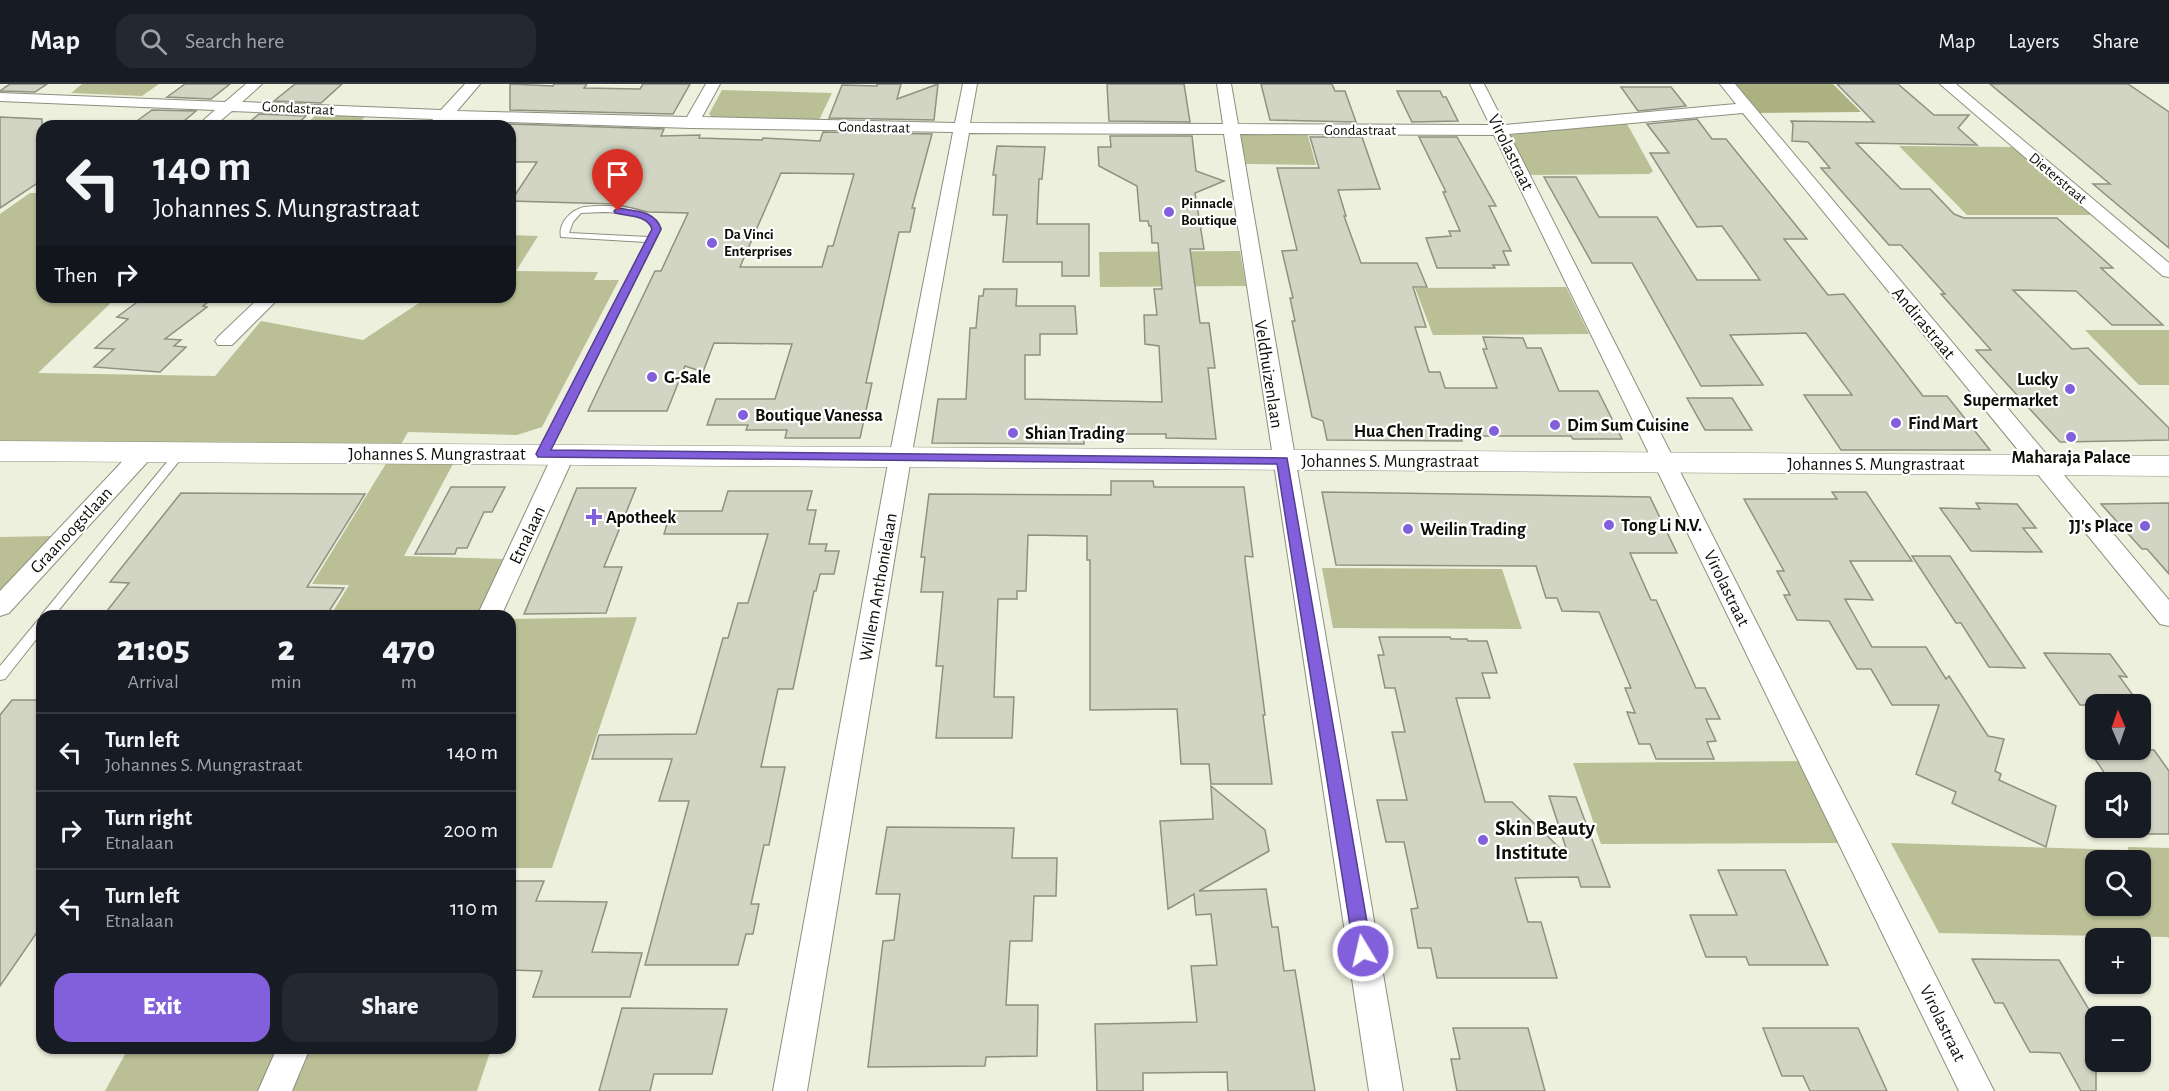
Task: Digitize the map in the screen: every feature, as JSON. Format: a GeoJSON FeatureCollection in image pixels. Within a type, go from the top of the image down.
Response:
{"type":"FeatureCollection","features":[{"type":"Feature","properties":{"kind":"street"},"geometry":{"type":"LineString","coordinates":[[48,99],[69,84]]}},
{"type":"Feature","properties":{"kind":"street"},"geometry":{"type":"LineString","coordinates":[[212,120],[255,84]]}},
{"type":"Feature","properties":{"kind":"street"},"geometry":{"type":"LineString","coordinates":[[441,120],[473,84]]}},
{"type":"Feature","properties":{"kind":"street"},"geometry":{"type":"LineString","coordinates":[[691,123],[713,84]]}},
{"type":"Feature","properties":{"kind":"street","name":"Willem Anthonielaan"},"geometry":{"type":"LineString","coordinates":[[790,1091],[900,458],[970,84]]}},
{"type":"Feature","properties":{"kind":"street","name":"Veldhuizenlaan"},"geometry":{"type":"LineString","coordinates":[[1224,84],[1386,1091]]}},
{"type":"Feature","properties":{"kind":"street","name":"Virolastraat"},"geometry":{"type":"LineString","coordinates":[[1477,84],[1977,1091]]}},
{"type":"Feature","properties":{"kind":"street","name":"Andirastraat"},"geometry":{"type":"LineString","coordinates":[[1727,84],[2169,616]]}},
{"type":"Feature","properties":{"kind":"street","name":"Dieterstraat"},"geometry":{"type":"LineString","coordinates":[[1947,84],[2169,272]]}},
{"type":"Feature","properties":{"kind":"street","name":"Gondastraat"},"geometry":{"type":"LineString","coordinates":[[0,97],[229,105],[427,120]]}},
{"type":"Feature","properties":{"kind":"street","name":"Gondastraat"},"geometry":{"type":"LineString","coordinates":[[516,122],[963,128],[1499,130],[1747,108]]}},
{"type":"Feature","properties":{"kind":"street"},"geometry":{"type":"LineString","coordinates":[[225,341],[265,303]]}},
{"type":"Feature","properties":{"kind":"street","name":"Johannes S. Mungrastraat"},"geometry":{"type":"LineString","coordinates":[[0,452],[2169,466]]}},
{"type":"Feature","properties":{"kind":"street","name":"Graanoogstlaan"},"geometry":{"type":"LineString","coordinates":[[0,607],[143,453]]}},
{"type":"Feature","properties":{"kind":"street","name":"Etnalaan"},"geometry":{"type":"LineString","coordinates":[[491,610],[553,454]]}},
{"type":"Feature","properties":{"kind":"street"},"geometry":{"type":"LineString","coordinates":[[275,1091],[291,1054]]}},
{"type":"Feature","properties":{"kind":"lane"},"geometry":{"type":"LineString","coordinates":[[579,211],[618,211],[647,217],[655,223],[657,229],[651,240],[568,236],[564,235],[564,231],[579,211]]}},
{"type":"Feature","properties":{"kind":"lane","name":"Etnalaan"},"geometry":{"type":"LineString","coordinates":[[553,454],[651,240]]}},
{"type":"Feature","properties":{"kind":"lane"},"geometry":{"type":"LineString","coordinates":[[52,610],[180,453]]}},
{"type":"Feature","properties":{"kind":"lane"},"geometry":{"type":"LineString","coordinates":[[0,675],[36,630]]}},
{"type":"Feature","properties":{"kind":"green space"},"geometry":{"type":"Polygon","coordinates":[[[82,84],[159,84],[142,96],[71,93],[82,84]]]}},
{"type":"Feature","properties":{"kind":"green space"},"geometry":{"type":"Polygon","coordinates":[[[1732,84],[1833,84],[1861,112],[1757,113],[1732,84]]]}},
{"type":"Feature","properties":{"kind":"green space"},"geometry":{"type":"Polygon","coordinates":[[[722,90],[832,93],[819,120],[712,117],[709,114],[722,90]]]}},
{"type":"Feature","properties":{"kind":"green space"},"geometry":{"type":"Polygon","coordinates":[[[319,112],[367,114],[362,120],[310,120],[319,112]]]}},
{"type":"Feature","properties":{"kind":"green space"},"geometry":{"type":"Polygon","coordinates":[[[1626,122],[1653,171],[1649,174],[1527,175],[1509,135],[1626,122]]]}},
{"type":"Feature","properties":{"kind":"green space"},"geometry":{"type":"Polygon","coordinates":[[[1307,133],[1316,165],[1246,164],[1240,134],[1307,133]]]}},
{"type":"Feature","properties":{"kind":"green space"},"geometry":{"type":"Polygon","coordinates":[[[1899,146],[2017,147],[2096,215],[1967,215],[1899,146]]]}},
{"type":"Feature","properties":{"kind":"green space"},"geometry":{"type":"Polygon","coordinates":[[[30,193],[36,193],[36,303],[111,303],[38,373],[215,376],[261,321],[363,340],[419,303],[516,303],[516,271],[598,272],[594,280],[619,280],[542,427],[517,435],[408,432],[400,446],[0,444],[0,214],[30,193]]]}},
{"type":"Feature","properties":{"kind":"green space"},"geometry":{"type":"Polygon","coordinates":[[[516,235],[538,236],[516,271],[516,235]]]}},
{"type":"Feature","properties":{"kind":"green space"},"geometry":{"type":"Polygon","coordinates":[[[1240,251],[1246,286],[1100,287],[1099,252],[1240,251]]]}},
{"type":"Feature","properties":{"kind":"green space"},"geometry":{"type":"Polygon","coordinates":[[[1566,287],[1589,334],[1433,335],[1415,288],[1566,287]]]}},
{"type":"Feature","properties":{"kind":"green space"},"geometry":{"type":"Polygon","coordinates":[[[2085,330],[2169,330],[2169,385],[2139,385],[2085,330]]]}},
{"type":"Feature","properties":{"kind":"green space"},"geometry":{"type":"Polygon","coordinates":[[[387,462],[454,462],[404,556],[505,559],[482,610],[334,610],[349,585],[312,584],[387,462]]]}},
{"type":"Feature","properties":{"kind":"green space"},"geometry":{"type":"Polygon","coordinates":[[[56,536],[0,597],[0,537],[56,536]]]}},
{"type":"Feature","properties":{"kind":"green space"},"geometry":{"type":"Polygon","coordinates":[[[1322,568],[1502,569],[1522,629],[1333,628],[1322,568]]]}},
{"type":"Feature","properties":{"kind":"green space"},"geometry":{"type":"Polygon","coordinates":[[[637,617],[552,868],[516,868],[516,619],[637,617]]]}},
{"type":"Feature","properties":{"kind":"green space"},"geometry":{"type":"Polygon","coordinates":[[[1801,761],[1842,843],[1601,844],[1573,763],[1801,761]]]}},
{"type":"Feature","properties":{"kind":"green space"},"geometry":{"type":"Polygon","coordinates":[[[1891,843],[2128,850],[2128,847],[2169,848],[2169,938],[2151,937],[2151,928],[2085,928],[2085,936],[1939,933],[1891,843]]]}},
{"type":"Feature","properties":{"kind":"green space"},"geometry":{"type":"Polygon","coordinates":[[[125,1054],[281,1054],[264,1091],[105,1091],[125,1054]]]}},
{"type":"Feature","properties":{"kind":"green space"},"geometry":{"type":"Polygon","coordinates":[[[307,1054],[489,1054],[477,1091],[290,1091],[307,1054]]]}},
{"type":"Feature","properties":{"kind":"building"},"geometry":{"type":"Polygon","coordinates":[[[10,84],[47,84],[35,92],[0,91],[10,84]]]}},
{"type":"Feature","properties":{"kind":"building"},"geometry":{"type":"Polygon","coordinates":[[[185,84],[230,84],[211,99],[167,97],[185,84]]]}},
{"type":"Feature","properties":{"kind":"building"},"geometry":{"type":"Polygon","coordinates":[[[295,84],[342,84],[321,103],[274,101],[295,84]]]}},
{"type":"Feature","properties":{"kind":"building"},"geometry":{"type":"Polygon","coordinates":[[[510,84],[553,86],[554,84],[587,84],[584,88],[640,89],[643,84],[690,84],[673,114],[510,110],[510,84]]]}},
{"type":"Feature","properties":{"kind":"building"},"geometry":{"type":"Polygon","coordinates":[[[877,84],[901,84],[897,99],[938,84],[934,120],[829,118],[842,85],[877,86],[877,84]]]}},
{"type":"Feature","properties":{"kind":"building"},"geometry":{"type":"Polygon","coordinates":[[[1107,84],[1184,84],[1190,122],[1109,121],[1107,84]]]}},
{"type":"Feature","properties":{"kind":"building"},"geometry":{"type":"Polygon","coordinates":[[[1261,84],[1332,84],[1335,91],[1345,91],[1356,122],[1270,120],[1261,84]]]}},
{"type":"Feature","properties":{"kind":"building"},"geometry":{"type":"Polygon","coordinates":[[[1837,84],[1898,84],[1934,115],[1969,115],[1958,128],[1977,145],[1856,143],[1901,189],[1930,189],[1954,214],[1964,218],[2057,218],[2113,268],[2101,268],[2163,325],[2112,325],[2076,291],[2013,290],[2072,349],[2088,348],[2169,428],[2169,440],[2060,442],[1976,350],[1991,350],[1941,294],[1945,294],[1901,245],[1889,245],[1821,168],[1830,168],[1808,142],[1792,141],[1793,124],[1791,121],[1874,122],[1837,84]]]}},
{"type":"Feature","properties":{"kind":"building"},"geometry":{"type":"Polygon","coordinates":[[[1990,84],[2128,84],[2169,112],[2169,248],[2093,184],[2110,184],[1990,84]]]}},
{"type":"Feature","properties":{"kind":"building"},"geometry":{"type":"Polygon","coordinates":[[[1621,87],[1671,87],[1686,106],[1638,111],[1621,87]]]}},
{"type":"Feature","properties":{"kind":"building"},"geometry":{"type":"Polygon","coordinates":[[[1397,91],[1440,91],[1443,97],[1446,97],[1458,121],[1412,122],[1397,91]]]}},
{"type":"Feature","properties":{"kind":"building"},"geometry":{"type":"Polygon","coordinates":[[[152,110],[196,111],[185,120],[138,120],[152,110]]]}},
{"type":"Feature","properties":{"kind":"building"},"geometry":{"type":"Polygon","coordinates":[[[259,114],[306,116],[302,120],[252,120],[259,114]]]}},
{"type":"Feature","properties":{"kind":"building"},"geometry":{"type":"Polygon","coordinates":[[[0,117],[42,119],[36,120],[36,184],[0,208],[0,117]]]}},
{"type":"Feature","properties":{"kind":"building"},"geometry":{"type":"Polygon","coordinates":[[[1697,119],[1712,139],[1726,139],[1807,239],[1784,239],[1828,295],[1844,294],[1923,396],[1947,396],[1990,450],[1841,450],[1804,395],[1852,395],[1806,333],[1730,335],[1763,385],[1701,386],[1632,263],[1592,263],[1544,177],[1576,177],[1599,217],[1657,217],[1697,280],[1760,280],[1722,226],[1697,227],[1650,153],[1669,153],[1647,124],[1697,119]]]}},
{"type":"Feature","properties":{"kind":"building"},"geometry":{"type":"Polygon","coordinates":[[[516,124],[664,129],[661,136],[700,135],[699,138],[762,140],[763,138],[820,141],[823,132],[932,134],[912,208],[915,208],[910,232],[899,232],[866,383],[872,383],[860,438],[785,438],[787,430],[746,430],[748,425],[707,425],[716,399],[775,399],[792,344],[714,343],[703,372],[685,366],[667,411],[588,411],[655,271],[661,271],[688,213],[648,212],[616,204],[516,201],[516,194],[537,162],[516,162],[516,124]],[[781,173],[740,267],[822,267],[828,246],[833,246],[854,174],[781,173]]]}},
{"type":"Feature","properties":{"kind":"building"},"geometry":{"type":"Polygon","coordinates":[[[1110,136],[1192,136],[1196,171],[1224,181],[1195,193],[1204,249],[1190,249],[1200,323],[1209,323],[1215,368],[1208,368],[1216,439],[1166,438],[1166,434],[1084,434],[1084,444],[932,443],[938,399],[966,399],[970,328],[976,328],[979,296],[983,296],[984,289],[1017,289],[1016,306],[1075,306],[1077,334],[1040,334],[1040,355],[1025,355],[1025,399],[1162,402],[1159,346],[1145,344],[1144,315],[1157,315],[1154,289],[1162,289],[1158,243],[1152,243],[1151,226],[1148,221],[1140,221],[1137,186],[1099,166],[1098,147],[1111,147],[1110,136]]]}},
{"type":"Feature","properties":{"kind":"building"},"geometry":{"type":"Polygon","coordinates":[[[1310,137],[1362,137],[1380,189],[1338,190],[1346,216],[1344,216],[1361,263],[1417,263],[1427,287],[1413,287],[1426,327],[1415,327],[1429,372],[1440,372],[1445,388],[1497,388],[1483,349],[1487,349],[1483,337],[1523,338],[1527,348],[1541,348],[1559,391],[1598,391],[1622,439],[1573,439],[1571,436],[1460,436],[1462,441],[1327,440],[1323,421],[1312,417],[1292,321],[1295,321],[1290,298],[1293,298],[1282,251],[1297,250],[1277,168],[1319,168],[1310,137]]]}},
{"type":"Feature","properties":{"kind":"building"},"geometry":{"type":"Polygon","coordinates":[[[1419,137],[1457,137],[1496,206],[1489,206],[1511,251],[1503,251],[1509,265],[1493,265],[1495,268],[1437,268],[1426,238],[1451,236],[1449,231],[1460,231],[1443,192],[1446,192],[1419,137]]]}},
{"type":"Feature","properties":{"kind":"building"},"geometry":{"type":"Polygon","coordinates":[[[997,146],[1045,147],[1042,179],[1039,179],[1037,224],[1089,224],[1089,276],[1062,276],[1062,262],[1003,262],[1007,215],[993,215],[996,175],[993,175],[997,146]]]}},
{"type":"Feature","properties":{"kind":"building"},"geometry":{"type":"Polygon","coordinates":[[[136,303],[207,303],[203,306],[207,307],[165,339],[181,340],[174,346],[186,347],[160,372],[94,367],[114,349],[95,348],[128,319],[117,317],[136,303]]]}},
{"type":"Feature","properties":{"kind":"building"},"geometry":{"type":"Polygon","coordinates":[[[1687,398],[1732,398],[1752,430],[1705,430],[1687,398]]]}},
{"type":"Feature","properties":{"kind":"building"},"geometry":{"type":"Polygon","coordinates":[[[1111,481],[1153,481],[1154,487],[1244,487],[1253,557],[1245,556],[1245,560],[1272,784],[1211,784],[1209,764],[1181,764],[1177,709],[1090,710],[1090,560],[1087,560],[1087,536],[1028,535],[1026,591],[1017,591],[1017,599],[998,599],[994,697],[1014,697],[1012,738],[936,738],[943,666],[936,666],[943,592],[921,592],[925,557],[921,557],[929,494],[1111,495],[1111,481]]]}},
{"type":"Feature","properties":{"kind":"building"},"geometry":{"type":"Polygon","coordinates":[[[451,487],[505,487],[492,512],[484,512],[467,548],[457,548],[455,554],[415,554],[451,487]]]}},
{"type":"Feature","properties":{"kind":"building"},"geometry":{"type":"Polygon","coordinates":[[[577,488],[636,488],[604,567],[622,567],[606,613],[524,614],[577,488]]]}},
{"type":"Feature","properties":{"kind":"building"},"geometry":{"type":"Polygon","coordinates":[[[728,491],[812,491],[807,510],[816,510],[809,544],[827,544],[825,551],[839,551],[834,574],[820,574],[816,591],[814,591],[793,689],[778,689],[761,767],[785,767],[769,845],[764,845],[751,904],[759,904],[753,934],[746,934],[738,965],[645,965],[689,801],[659,801],[672,759],[592,759],[599,735],[696,734],[723,638],[728,638],[738,603],[748,603],[768,534],[664,534],[671,511],[722,511],[728,491]]]}},
{"type":"Feature","properties":{"kind":"building"},"geometry":{"type":"Polygon","coordinates":[[[1322,492],[1650,497],[1677,553],[1630,553],[1651,600],[1656,600],[1696,688],[1705,688],[1720,719],[1706,719],[1716,741],[1707,742],[1714,759],[1656,759],[1650,744],[1639,744],[1627,712],[1635,713],[1625,688],[1631,688],[1599,612],[1562,611],[1557,598],[1546,598],[1536,566],[1336,565],[1322,492]]]}},
{"type":"Feature","properties":{"kind":"building"},"geometry":{"type":"Polygon","coordinates":[[[1832,492],[1866,492],[1912,561],[1850,561],[1873,600],[1845,599],[1872,647],[1926,647],[1946,679],[1949,676],[1988,736],[2004,739],[1995,771],[2001,774],[1999,780],[2056,806],[2046,847],[1952,803],[1956,792],[1916,774],[1939,705],[1892,705],[1871,669],[1857,669],[1829,621],[1797,620],[1784,595],[1790,595],[1777,571],[1784,571],[1744,499],[1837,499],[1832,492]]]}},
{"type":"Feature","properties":{"kind":"building"},"geometry":{"type":"Polygon","coordinates":[[[181,493],[365,494],[307,587],[344,588],[330,610],[108,610],[129,583],[110,582],[181,493]]]}},
{"type":"Feature","properties":{"kind":"building"},"geometry":{"type":"Polygon","coordinates":[[[1976,503],[2017,504],[2036,528],[2023,528],[2042,552],[1971,551],[1940,508],[1980,509],[1976,503]]]}},
{"type":"Feature","properties":{"kind":"building","name":"JJ's Place"},"geometry":{"type":"Polygon","coordinates":[[[2169,503],[2169,574],[2147,549],[2142,549],[2101,504],[2169,503]]]}},
{"type":"Feature","properties":{"kind":"building"},"geometry":{"type":"Polygon","coordinates":[[[1912,556],[1950,556],[2025,668],[1989,667],[1961,623],[1956,623],[1912,556]]]}},
{"type":"Feature","properties":{"kind":"building"},"geometry":{"type":"Polygon","coordinates":[[[1379,637],[1450,637],[1468,641],[1487,641],[1497,673],[1482,673],[1490,698],[1456,698],[1485,802],[1512,802],[1569,857],[1549,796],[1576,797],[1610,887],[1581,887],[1578,877],[1515,878],[1528,922],[1541,922],[1557,978],[1437,978],[1431,948],[1418,948],[1411,909],[1418,908],[1404,842],[1386,842],[1377,800],[1407,800],[1392,732],[1405,732],[1395,688],[1385,688],[1378,655],[1384,655],[1379,637]]]}},
{"type":"Feature","properties":{"kind":"building"},"geometry":{"type":"Polygon","coordinates":[[[2044,653],[2110,654],[2127,677],[2119,676],[2132,694],[2085,694],[2085,705],[2080,705],[2044,653]]]}},
{"type":"Feature","properties":{"kind":"building"},"geometry":{"type":"Polygon","coordinates":[[[12,700],[36,700],[36,934],[0,986],[0,715],[12,700]]]}},
{"type":"Feature","properties":{"kind":"building"},"geometry":{"type":"Polygon","coordinates":[[[2151,750],[2154,750],[2169,771],[2169,834],[2151,834],[2151,772],[2104,772],[2096,760],[2151,760],[2151,750]]]}},
{"type":"Feature","properties":{"kind":"building"},"geometry":{"type":"Polygon","coordinates":[[[1211,786],[1265,830],[1269,851],[1199,891],[1266,889],[1272,927],[1278,927],[1284,971],[1295,970],[1315,1091],[1228,1091],[1227,1072],[1143,1073],[1143,1091],[1097,1091],[1095,1024],[1197,1022],[1191,966],[1217,965],[1211,914],[1196,915],[1194,894],[1168,909],[1160,821],[1213,819],[1211,786]]]}},
{"type":"Feature","properties":{"kind":"building"},"geometry":{"type":"Polygon","coordinates":[[[887,827],[1014,828],[1012,858],[1057,858],[1056,896],[1034,896],[1032,941],[1010,941],[1006,1005],[1038,1005],[1037,1056],[986,1057],[985,1066],[868,1067],[883,941],[894,940],[900,894],[876,894],[887,827]]]}},
{"type":"Feature","properties":{"kind":"building"},"geometry":{"type":"Polygon","coordinates":[[[1718,870],[1785,870],[1828,965],[1749,965],[1746,957],[1706,957],[1690,915],[1737,915],[1718,870]]]}},
{"type":"Feature","properties":{"kind":"building"},"geometry":{"type":"Polygon","coordinates":[[[516,881],[544,881],[536,901],[607,902],[592,952],[642,953],[630,997],[533,997],[542,971],[516,970],[516,881]]]}},
{"type":"Feature","properties":{"kind":"building"},"geometry":{"type":"Polygon","coordinates":[[[1972,959],[2059,960],[2087,1006],[2085,1006],[2085,1072],[2096,1072],[2096,1091],[2081,1091],[2060,1053],[2030,1052],[2003,1003],[1995,1003],[1972,959]]]}},
{"type":"Feature","properties":{"kind":"building"},"geometry":{"type":"Polygon","coordinates":[[[622,1008],[727,1009],[712,1074],[654,1074],[650,1091],[599,1091],[622,1008]]]}},
{"type":"Feature","properties":{"kind":"building"},"geometry":{"type":"Polygon","coordinates":[[[1453,1028],[1528,1028],[1545,1091],[1457,1091],[1451,1059],[1460,1059],[1453,1028]]]}},
{"type":"Feature","properties":{"kind":"building"},"geometry":{"type":"Polygon","coordinates":[[[1763,1028],[1858,1028],[1887,1091],[1810,1091],[1803,1076],[1782,1076],[1763,1028]]]}},
{"type":"Feature","properties":{"kind":"place","name":"Pinnacle Boutique"},"geometry":{"type":"Point","coordinates":[1169,212]}},
{"type":"Feature","properties":{"kind":"place","name":"Da Vinci Enterprises"},"geometry":{"type":"Point","coordinates":[712,243]}},
{"type":"Feature","properties":{"kind":"place","name":"G-Sale"},"geometry":{"type":"Point","coordinates":[652,377]}},
{"type":"Feature","properties":{"kind":"place","name":"Lucky Supermarket"},"geometry":{"type":"Point","coordinates":[2070,389]}},
{"type":"Feature","properties":{"kind":"place","name":"Boutique Vanessa"},"geometry":{"type":"Point","coordinates":[743,415]}},
{"type":"Feature","properties":{"kind":"place","name":"Find Mart"},"geometry":{"type":"Point","coordinates":[1896,423]}},
{"type":"Feature","properties":{"kind":"place","name":"Dim Sum Cuisine"},"geometry":{"type":"Point","coordinates":[1555,425]}},
{"type":"Feature","properties":{"kind":"place","name":"Hua Chen Trading"},"geometry":{"type":"Point","coordinates":[1494,431]}},
{"type":"Feature","properties":{"kind":"place","name":"Shian Trading"},"geometry":{"type":"Point","coordinates":[1013,433]}},
{"type":"Feature","properties":{"kind":"place","name":"Maharaja Palace"},"geometry":{"type":"Point","coordinates":[2071,437]}},
{"type":"Feature","properties":{"kind":"place","name":"Apotheek"},"geometry":{"type":"Point","coordinates":[594,517]}},
{"type":"Feature","properties":{"kind":"place","name":"Tong Li N.V."},"geometry":{"type":"Point","coordinates":[1609,525]}},
{"type":"Feature","properties":{"kind":"place","name":"JJ's Place"},"geometry":{"type":"Point","coordinates":[2145,526]}},
{"type":"Feature","properties":{"kind":"place","name":"Weilin Trading"},"geometry":{"type":"Point","coordinates":[1408,529]}},
{"type":"Feature","properties":{"kind":"place","name":"Skin Beauty Institute"},"geometry":{"type":"Point","coordinates":[1483,840]}},
{"type":"Feature","properties":{"kind":"route"},"geometry":{"type":"LineString","coordinates":[[618,211],[647,217],[655,223],[657,229],[631,276],[543,454],[1283,460],[1363,951]]}}]}
